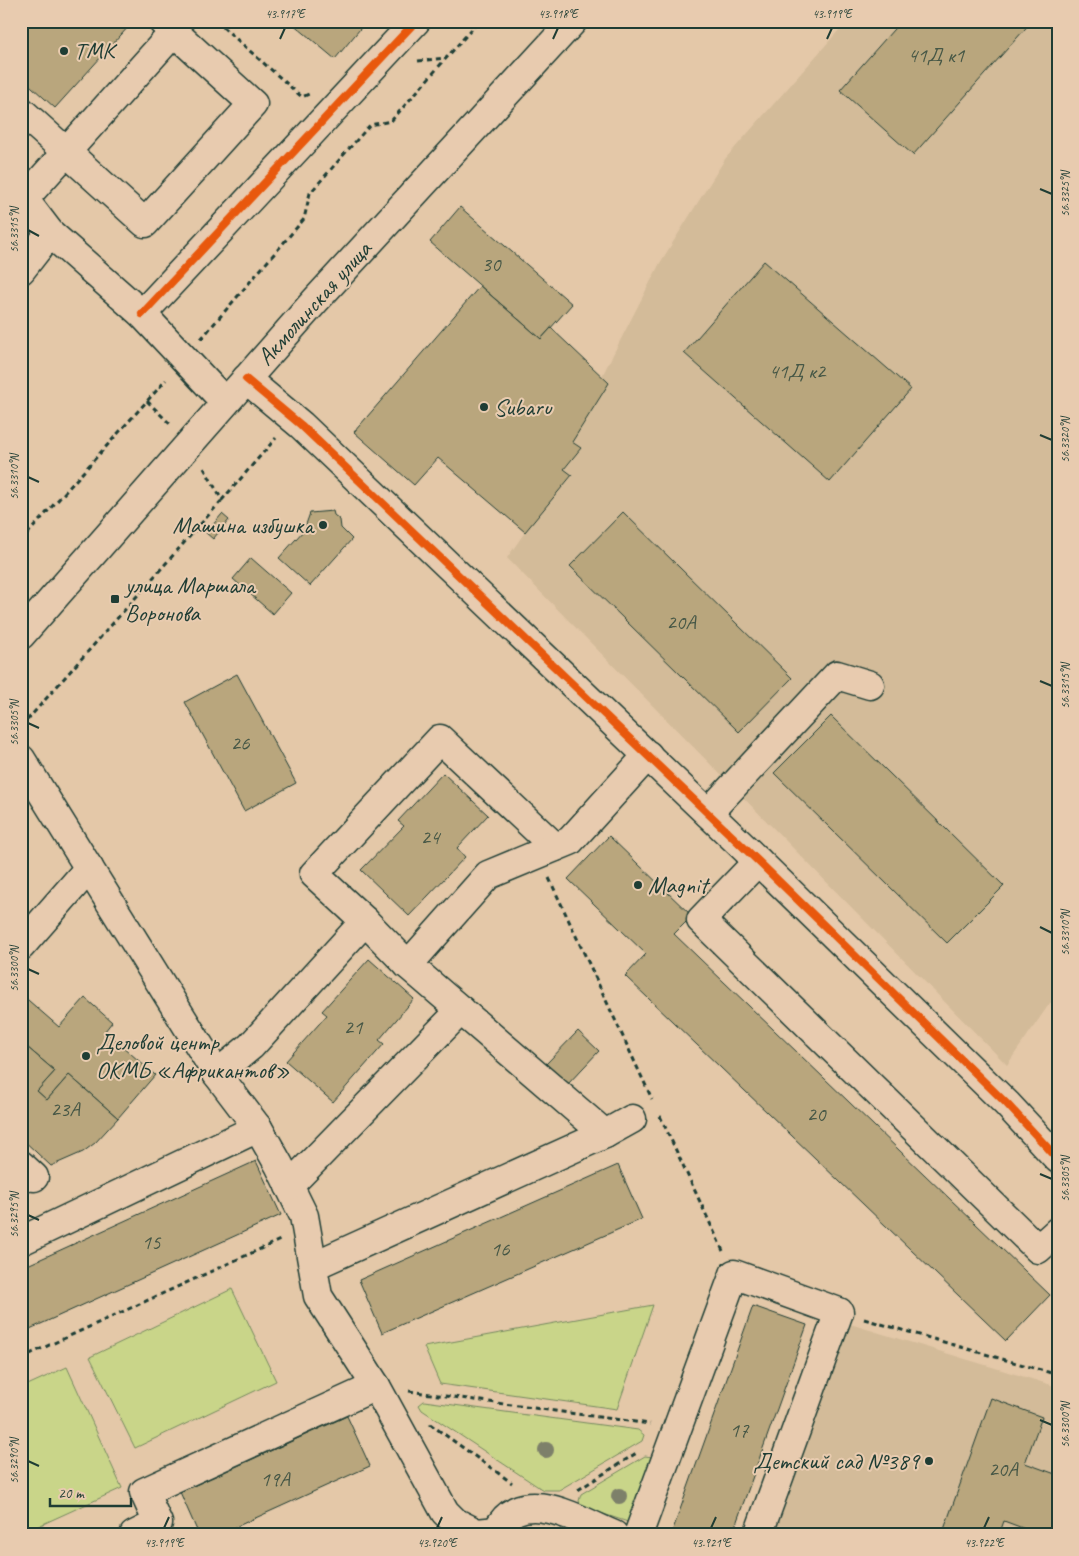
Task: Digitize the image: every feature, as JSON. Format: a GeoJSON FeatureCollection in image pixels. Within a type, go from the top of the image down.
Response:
{"type":"FeatureCollection","features":[{"type":"Feature","properties":{"kind":"street"},"geometry":{"type":"LineString","coordinates":[[142,314],[416,21]]}},
{"type":"Feature","properties":{"kind":"street","name":"Акмолинская улица"},"geometry":{"type":"LineString","coordinates":[[21,635],[246,379],[573,21]]}},
{"type":"Feature","properties":{"kind":"street"},"geometry":{"type":"LineString","coordinates":[[21,111],[66,152],[144,223],[253,104],[168,27],[66,152],[23,197],[50,233],[142,314],[186,357],[226,402]]}},
{"type":"Feature","properties":{"kind":"street"},"geometry":{"type":"LineString","coordinates":[[23,265],[50,233]]}},
{"type":"Feature","properties":{"kind":"street"},"geometry":{"type":"LineString","coordinates":[[246,379],[301,425],[648,755],[1006,1104],[1058,1159]]}},
{"type":"Feature","properties":{"kind":"street"},"geometry":{"type":"LineString","coordinates":[[708,813],[837,675],[870,685]]}},
{"type":"Feature","properties":{"kind":"street"},"geometry":{"type":"LineString","coordinates":[[546,851],[440,739],[314,874],[408,964],[605,1134]]}},
{"type":"Feature","properties":{"kind":"street"},"geometry":{"type":"LineString","coordinates":[[408,964],[488,875],[570,841],[648,755]]}},
{"type":"Feature","properties":{"kind":"street"},"geometry":{"type":"LineString","coordinates":[[21,759],[217,1074],[258,1128],[304,1216],[318,1296],[376,1386],[445,1512],[455,1522],[477,1533],[496,1533],[507,1516],[522,1507],[532,1505],[548,1508],[614,1535]]}},
{"type":"Feature","properties":{"kind":"street"},"geometry":{"type":"LineString","coordinates":[[758,861],[701,920],[1038,1249],[1058,1231]]}},
{"type":"Feature","properties":{"kind":"street"},"geometry":{"type":"LineString","coordinates":[[21,946],[89,868]]}},
{"type":"Feature","properties":{"kind":"street"},"geometry":{"type":"LineString","coordinates":[[217,1074],[251,1046],[365,921]]}},
{"type":"Feature","properties":{"kind":"street"},"geometry":{"type":"LineString","coordinates":[[289,1186],[461,1010]]}},
{"type":"Feature","properties":{"kind":"street"},"geometry":{"type":"LineString","coordinates":[[314,1266],[605,1134],[632,1119]]}},
{"type":"Feature","properties":{"kind":"street"},"geometry":{"type":"LineString","coordinates":[[21,1241],[258,1128]]}},
{"type":"Feature","properties":{"kind":"street"},"geometry":{"type":"LineString","coordinates":[[638,1535],[734,1274],[839,1312],[758,1535]]}},
{"type":"Feature","properties":{"kind":"street"},"geometry":{"type":"LineString","coordinates":[[134,1535],[158,1523],[144,1492],[376,1386]]}},
{"type":"Feature","properties":{"kind":"path"},"geometry":{"type":"LineString","coordinates":[[216,21],[302,97],[315,92]]}},
{"type":"Feature","properties":{"kind":"path"},"geometry":{"type":"LineString","coordinates":[[21,542],[186,357],[304,219],[310,193],[370,125],[391,121],[479,21]]}},
{"type":"Feature","properties":{"kind":"path"},"geometry":{"type":"LineString","coordinates":[[376,64],[446,58]]}},
{"type":"Feature","properties":{"kind":"path"},"geometry":{"type":"LineString","coordinates":[[21,727],[222,500]]}},
{"type":"Feature","properties":{"kind":"path"},"geometry":{"type":"LineString","coordinates":[[546,851],[654,1104]]}},
{"type":"Feature","properties":{"kind":"path"},"geometry":{"type":"LineString","coordinates":[[659,1113],[734,1274]]}},
{"type":"Feature","properties":{"kind":"path"},"geometry":{"type":"LineString","coordinates":[[21,1358],[306,1228]]}},
{"type":"Feature","properties":{"kind":"path"},"geometry":{"type":"LineString","coordinates":[[839,1312],[1058,1375]]}},
{"type":"Feature","properties":{"kind":"path"},"geometry":{"type":"LineString","coordinates":[[376,1386],[678,1428]]}},
{"type":"Feature","properties":{"kind":"path"},"geometry":{"type":"LineString","coordinates":[[423,1419],[548,1508],[678,1428]]}},
{"type":"Feature","properties":{"kind":"shaded area"},"geometry":{"type":"Polygon","coordinates":[[[847,21],[1058,21],[1058,1004],[1050,1003],[1007,1065],[507,558],[525,532],[572,476],[564,469],[581,448],[572,442],[609,383],[602,376],[660,263],[725,159],[847,21]]]}},
{"type":"Feature","properties":{"kind":"shaded area","name":"Детский сад №389"},"geometry":{"type":"Polygon","coordinates":[[[850,1324],[1058,1387],[1058,1535],[773,1535],[850,1324]]]}},
{"type":"Feature","properties":{"kind":"green space"},"geometry":{"type":"Polygon","coordinates":[[[232,1289],[276,1381],[135,1448],[90,1357],[232,1289]]]}},
{"type":"Feature","properties":{"kind":"green space"},"geometry":{"type":"Polygon","coordinates":[[[653,1305],[617,1409],[440,1384],[424,1347],[653,1305]]]}},
{"type":"Feature","properties":{"kind":"green space"},"geometry":{"type":"Polygon","coordinates":[[[67,1367],[122,1488],[21,1534],[21,1388],[67,1367]]]}},
{"type":"Feature","properties":{"kind":"green space"},"geometry":{"type":"Polygon","coordinates":[[[424,1401],[638,1430],[644,1435],[642,1441],[559,1490],[543,1490],[422,1410],[419,1405],[424,1401]]]}},
{"type":"Feature","properties":{"kind":"green space"},"geometry":{"type":"Polygon","coordinates":[[[645,1456],[652,1457],[654,1463],[634,1518],[628,1522],[582,1507],[579,1501],[581,1494],[645,1456]]]}},
{"type":"Feature","properties":{"kind":"building","name":"ТМК"},"geometry":{"type":"Polygon","coordinates":[[[21,21],[126,21],[130,25],[55,108],[21,77],[21,21]]]}},
{"type":"Feature","properties":{"kind":"building"},"geometry":{"type":"Polygon","coordinates":[[[293,21],[363,21],[365,23],[335,59],[292,23],[293,21]]]}},
{"type":"Feature","properties":{"kind":"building"},"geometry":{"type":"Polygon","coordinates":[[[901,21],[1032,21],[913,155],[840,90],[901,21]]]}},
{"type":"Feature","properties":{"kind":"building"},"geometry":{"type":"Polygon","coordinates":[[[460,207],[572,304],[541,339],[430,242],[460,207]]]}},
{"type":"Feature","properties":{"kind":"building"},"geometry":{"type":"Polygon","coordinates":[[[764,261],[911,389],[830,482],[684,353],[764,261]]]}},
{"type":"Feature","properties":{"kind":"building","name":"Subaru"},"geometry":{"type":"Polygon","coordinates":[[[480,286],[541,339],[551,328],[609,383],[572,442],[581,448],[564,469],[572,475],[525,532],[438,458],[414,485],[354,432],[480,286]]]}},
{"type":"Feature","properties":{"kind":"building"},"geometry":{"type":"Polygon","coordinates":[[[333,511],[334,515],[340,520],[341,528],[352,539],[310,586],[279,558],[304,530],[310,513],[333,511]]]}},
{"type":"Feature","properties":{"kind":"building"},"geometry":{"type":"Polygon","coordinates":[[[623,512],[792,678],[739,732],[570,566],[623,512]]]}},
{"type":"Feature","properties":{"kind":"building"},"geometry":{"type":"Polygon","coordinates":[[[222,514],[229,520],[213,539],[206,533],[222,514]]]}},
{"type":"Feature","properties":{"kind":"building"},"geometry":{"type":"Polygon","coordinates":[[[251,558],[291,593],[273,614],[233,579],[251,558]]]}},
{"type":"Feature","properties":{"kind":"building"},"geometry":{"type":"Polygon","coordinates":[[[237,674],[296,783],[244,811],[185,702],[237,674]]]}},
{"type":"Feature","properties":{"kind":"building"},"geometry":{"type":"Polygon","coordinates":[[[831,716],[1004,886],[947,943],[774,773],[831,716]]]}},
{"type":"Feature","properties":{"kind":"building"},"geometry":{"type":"Polygon","coordinates":[[[443,773],[488,815],[457,848],[465,857],[409,916],[361,870],[404,826],[398,821],[443,773]]]}},
{"type":"Feature","properties":{"kind":"building"},"geometry":{"type":"Polygon","coordinates":[[[609,836],[692,916],[674,934],[1050,1295],[1006,1341],[625,976],[646,954],[568,879],[609,836]]]}},
{"type":"Feature","properties":{"kind":"building"},"geometry":{"type":"Polygon","coordinates":[[[369,959],[414,999],[379,1040],[384,1044],[333,1102],[286,1061],[327,1015],[322,1011],[369,959]]]}},
{"type":"Feature","properties":{"kind":"building","name":"Деловой центр ОКМБ «Африкантов»"},"geometry":{"type":"Polygon","coordinates":[[[21,994],[59,1027],[85,998],[112,1022],[105,1031],[155,1075],[118,1118],[69,1075],[47,1100],[37,1091],[55,1071],[21,1042],[21,994]]]}},
{"type":"Feature","properties":{"kind":"building"},"geometry":{"type":"Polygon","coordinates":[[[578,1031],[599,1051],[567,1085],[546,1064],[578,1031]]]}},
{"type":"Feature","properties":{"kind":"building"},"geometry":{"type":"Polygon","coordinates":[[[21,1042],[55,1071],[37,1091],[47,1100],[69,1075],[118,1118],[95,1143],[83,1152],[51,1166],[21,1138],[21,1042]]]}},
{"type":"Feature","properties":{"kind":"building"},"geometry":{"type":"Polygon","coordinates":[[[256,1161],[281,1215],[21,1333],[21,1268],[256,1161]]]}},
{"type":"Feature","properties":{"kind":"building"},"geometry":{"type":"Polygon","coordinates":[[[618,1165],[642,1219],[382,1333],[359,1280],[618,1165]]]}},
{"type":"Feature","properties":{"kind":"building"},"geometry":{"type":"Polygon","coordinates":[[[753,1306],[807,1325],[732,1535],[671,1535],[753,1306]]]}},
{"type":"Feature","properties":{"kind":"building"},"geometry":{"type":"Polygon","coordinates":[[[991,1398],[1042,1417],[1025,1463],[1058,1475],[1058,1535],[1041,1535],[1004,1521],[999,1535],[942,1535],[991,1398]]]}},
{"type":"Feature","properties":{"kind":"building"},"geometry":{"type":"Polygon","coordinates":[[[347,1416],[370,1466],[218,1535],[199,1535],[180,1492],[347,1416]]]}},
{"type":"Feature","properties":{"kind":"cycle path"},"geometry":{"type":"LineString","coordinates":[[142,314],[416,21]]}},
{"type":"Feature","properties":{"kind":"cycle path"},"geometry":{"type":"LineString","coordinates":[[246,379],[301,425],[758,861],[1007,1104],[1058,1159]]}},
{"type":"Feature","properties":{"kind":"place","name":"ТМК"},"geometry":{"type":"Point","coordinates":[64,51]}},
{"type":"Feature","properties":{"kind":"place","name":"Subaru"},"geometry":{"type":"Point","coordinates":[484,407]}},
{"type":"Feature","properties":{"kind":"place","name":"Машина избушка"},"geometry":{"type":"Point","coordinates":[323,525]}},
{"type":"Feature","properties":{"kind":"place","name":"улица Маршала Воронова"},"geometry":{"type":"Point","coordinates":[115,599]}},
{"type":"Feature","properties":{"kind":"place","name":"Magnit"},"geometry":{"type":"Point","coordinates":[638,885]}},
{"type":"Feature","properties":{"kind":"place","name":"Деловой центр ОКМБ «Африкантов»"},"geometry":{"type":"Point","coordinates":[86,1056]}},
{"type":"Feature","properties":{"kind":"place","name":"Детский сад №389"},"geometry":{"type":"Point","coordinates":[929,1461]}}]}
